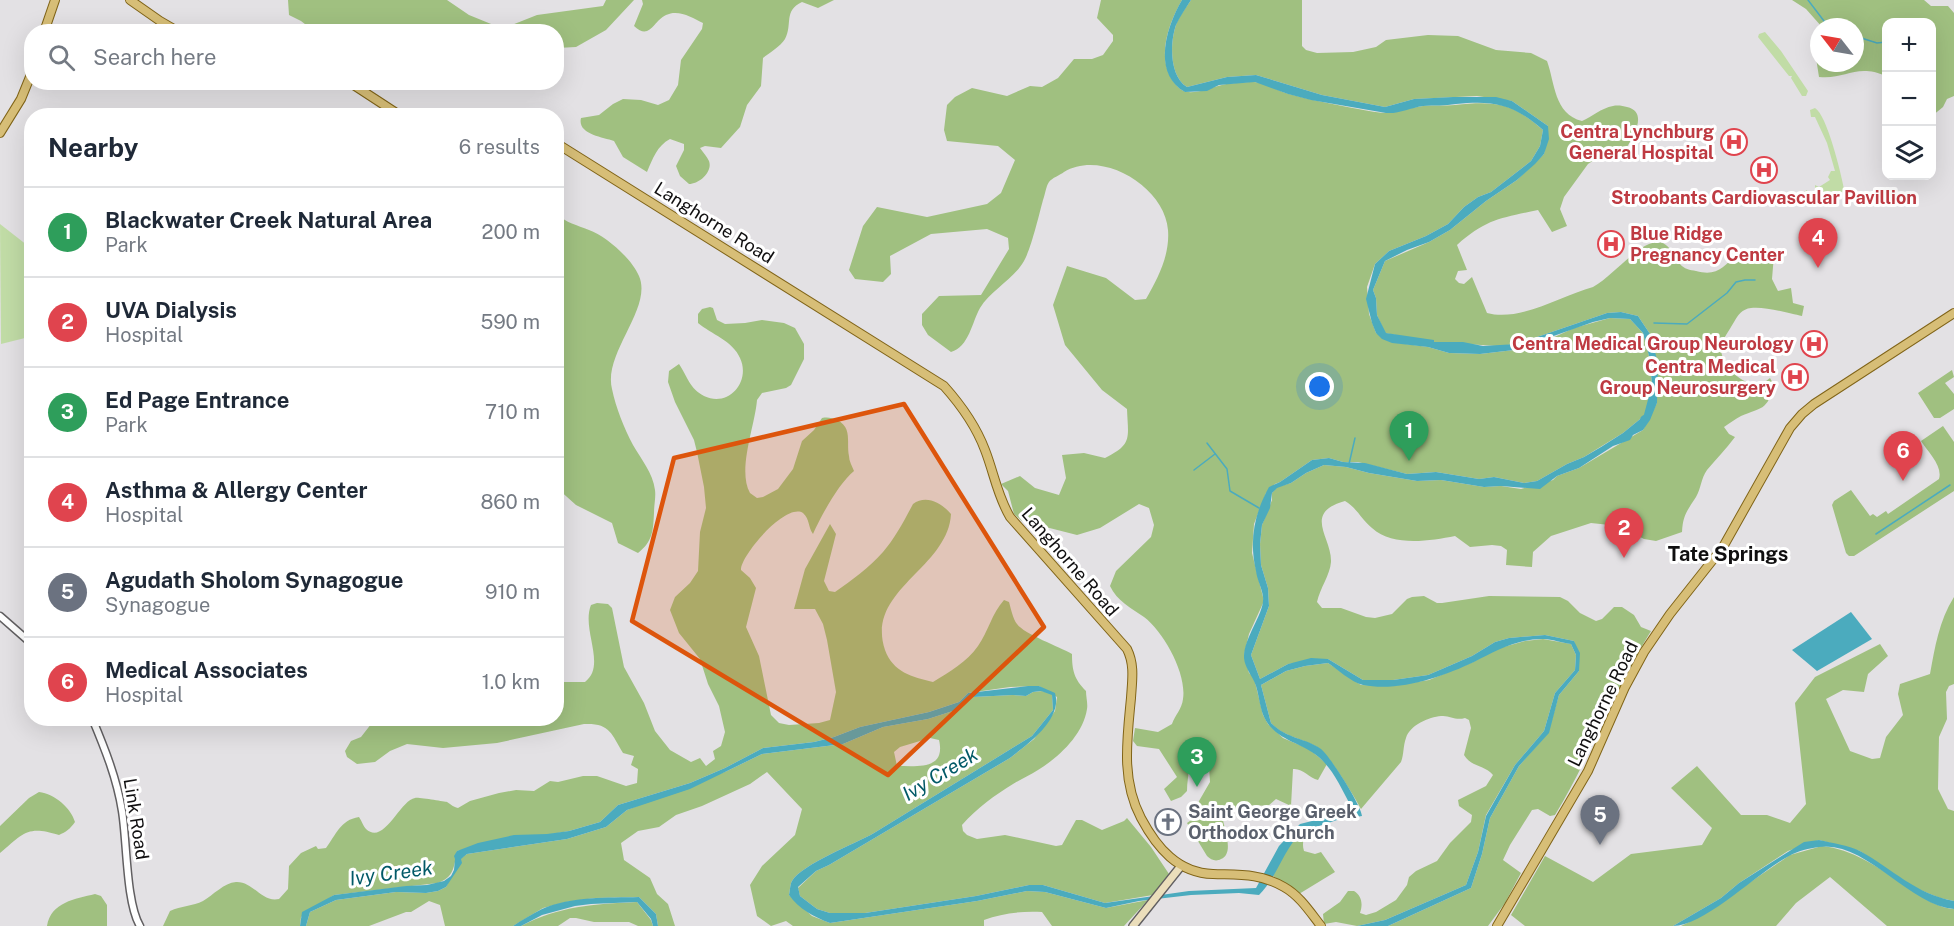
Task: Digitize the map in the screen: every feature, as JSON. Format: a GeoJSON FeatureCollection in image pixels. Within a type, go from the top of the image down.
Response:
{"type":"FeatureCollection","features":[{"type":"Feature","properties":{"kind":"main road"},"geometry":{"type":"LineString","coordinates":[[47,24],[55,0]]}},
{"type":"Feature","properties":{"kind":"main road"},"geometry":{"type":"LineString","coordinates":[[130,0],[165,24]]}},
{"type":"Feature","properties":{"kind":"main road"},"geometry":{"type":"LineString","coordinates":[[0,133],[25,90]]}},
{"type":"Feature","properties":{"kind":"main road"},"geometry":{"type":"LineString","coordinates":[[360,90],[389,108]]}},
{"type":"Feature","properties":{"kind":"main road","name":"Langhorne Road"},"geometry":{"type":"LineString","coordinates":[[564,148],[929,375],[951,393],[979,436],[1000,497],[1010,517],[1131,656],[1133,670],[1126,764],[1129,787],[1137,809],[1150,832],[1165,853],[1181,867]]}},
{"type":"Feature","properties":{"kind":"main road","name":"Langhorne Road"},"geometry":{"type":"LineString","coordinates":[[1497,926],[1588,771],[1625,687],[1644,652],[1670,614],[1723,547],[1795,422],[1814,404],[1954,313]]}},
{"type":"Feature","properties":{"kind":"main road"},"geometry":{"type":"LineString","coordinates":[[1133,926],[1181,867],[1193,872],[1261,877],[1276,883],[1292,892],[1321,926]]}},
{"type":"Feature","properties":{"kind":"street"},"geometry":{"type":"LineString","coordinates":[[0,616],[24,637]]}},
{"type":"Feature","properties":{"kind":"street","name":"Link Road"},"geometry":{"type":"LineString","coordinates":[[95,726],[117,788],[124,824],[134,910],[140,926]]}},
{"type":"Feature","properties":{"kind":"highlighted area"},"geometry":{"type":"Polygon","coordinates":[[[904,404],[1044,627],[888,775],[632,621],[674,458],[904,404]]]}},
{"type":"Feature","properties":{"kind":"green space"},"geometry":{"type":"Polygon","coordinates":[[[288,0],[447,0],[469,15],[491,24],[305,24],[289,15],[288,0]]]}},
{"type":"Feature","properties":{"kind":"green space"},"geometry":{"type":"Polygon","coordinates":[[[606,0],[634,0],[606,30],[576,47],[564,48],[564,24],[514,24],[537,15],[603,6],[606,0]]]}},
{"type":"Feature","properties":{"kind":"green space"},"geometry":{"type":"Polygon","coordinates":[[[642,0],[834,0],[818,8],[802,2],[792,9],[785,39],[763,58],[761,86],[747,105],[740,127],[721,148],[705,146],[700,148],[709,161],[709,169],[701,180],[689,184],[680,176],[676,166],[684,150],[684,144],[670,139],[662,145],[647,172],[623,157],[614,141],[592,134],[583,128],[581,123],[581,118],[599,115],[623,99],[641,100],[658,105],[669,100],[678,85],[681,60],[702,29],[703,23],[685,15],[671,13],[648,31],[639,30],[634,26],[643,4],[642,0]]]}},
{"type":"Feature","properties":{"kind":"green space"},"geometry":{"type":"Polygon","coordinates":[[[1101,0],[1182,0],[1169,29],[1165,61],[1175,83],[1187,92],[1226,84],[1254,82],[1263,83],[1299,97],[1377,112],[1391,112],[1423,106],[1481,103],[1502,106],[1522,114],[1543,130],[1540,146],[1531,161],[1491,192],[1478,197],[1464,207],[1448,224],[1389,251],[1375,264],[1367,287],[1369,314],[1376,333],[1398,343],[1428,347],[1449,353],[1480,354],[1514,350],[1550,339],[1574,328],[1610,318],[1630,319],[1643,333],[1649,356],[1654,402],[1650,411],[1623,433],[1584,457],[1537,481],[1524,483],[1494,477],[1479,479],[1436,472],[1407,474],[1358,462],[1343,462],[1329,458],[1312,460],[1275,484],[1266,493],[1254,524],[1252,553],[1264,601],[1249,634],[1244,655],[1268,724],[1283,738],[1309,749],[1327,764],[1318,780],[1300,770],[1293,769],[1291,806],[1276,799],[1268,806],[1243,806],[1228,814],[1223,820],[1228,842],[1227,852],[1225,856],[1217,860],[1207,856],[1187,823],[1197,816],[1199,801],[1210,782],[1208,751],[1196,750],[1187,756],[1189,769],[1187,791],[1181,797],[1171,801],[1164,789],[1177,777],[1159,749],[1137,746],[1133,741],[1135,728],[1158,732],[1172,724],[1183,699],[1178,666],[1166,643],[1152,624],[1120,600],[1110,586],[1116,571],[1151,537],[1154,525],[1149,508],[1139,504],[1100,528],[1077,535],[1022,521],[1014,514],[1008,491],[1001,484],[1020,476],[1035,488],[1059,495],[1066,478],[1062,455],[1084,453],[1105,458],[1125,444],[1128,434],[1127,409],[1102,390],[1065,345],[1053,305],[1067,266],[1106,278],[1135,300],[1146,299],[1162,266],[1168,239],[1164,214],[1156,200],[1129,176],[1096,165],[1079,166],[1052,179],[1047,186],[1027,256],[1020,267],[980,308],[966,340],[951,352],[928,335],[922,325],[922,314],[939,296],[981,295],[1009,249],[1008,238],[987,229],[931,234],[890,256],[891,274],[883,282],[855,279],[849,270],[863,226],[877,207],[927,217],[987,204],[1001,193],[1015,160],[998,146],[947,141],[944,130],[947,105],[955,97],[972,88],[1007,96],[1030,86],[1042,87],[1058,78],[1074,59],[1092,59],[1103,55],[1113,41],[1113,35],[1097,18],[1101,0]]]}},
{"type":"Feature","properties":{"kind":"green space"},"geometry":{"type":"Polygon","coordinates":[[[1191,0],[1302,0],[1302,46],[1306,50],[1317,53],[1353,52],[1376,47],[1386,40],[1428,35],[1458,36],[1496,50],[1531,53],[1547,61],[1557,97],[1566,112],[1573,117],[1582,121],[1604,109],[1615,106],[1625,107],[1637,114],[1638,124],[1627,147],[1618,151],[1613,148],[1588,164],[1564,197],[1560,209],[1567,226],[1552,232],[1538,210],[1494,221],[1467,236],[1457,245],[1467,270],[1458,271],[1455,279],[1464,284],[1472,277],[1487,313],[1500,315],[1527,311],[1593,287],[1636,252],[1655,242],[1665,244],[1683,267],[1710,273],[1720,269],[1739,251],[1774,255],[1772,279],[1778,291],[1791,288],[1793,303],[1804,306],[1802,316],[1762,308],[1745,310],[1737,317],[1724,338],[1722,353],[1727,365],[1736,376],[1753,384],[1763,383],[1770,378],[1774,385],[1769,400],[1763,407],[1741,416],[1724,427],[1729,434],[1735,437],[1705,473],[1698,494],[1684,517],[1682,532],[1656,541],[1644,539],[1619,526],[1591,523],[1551,536],[1533,552],[1532,567],[1506,565],[1507,550],[1501,546],[1470,547],[1455,536],[1423,541],[1390,538],[1372,528],[1345,501],[1332,506],[1325,512],[1322,527],[1331,562],[1317,602],[1322,608],[1341,608],[1375,618],[1392,614],[1412,597],[1424,596],[1437,603],[1442,603],[1489,596],[1560,597],[1568,601],[1580,613],[1596,621],[1602,619],[1614,607],[1622,607],[1634,615],[1641,627],[1651,631],[1625,676],[1580,770],[1555,815],[1550,816],[1538,809],[1532,810],[1510,845],[1503,860],[1521,873],[1505,903],[1488,926],[1388,926],[1471,888],[1490,818],[1519,766],[1548,733],[1559,695],[1579,671],[1574,641],[1545,635],[1509,638],[1495,642],[1472,656],[1428,675],[1393,680],[1363,680],[1328,659],[1288,664],[1260,679],[1251,655],[1269,606],[1268,588],[1261,565],[1262,525],[1272,500],[1272,493],[1277,487],[1291,483],[1324,465],[1417,481],[1441,480],[1484,487],[1501,486],[1521,489],[1553,480],[1557,476],[1579,468],[1643,430],[1657,403],[1650,334],[1638,316],[1621,312],[1607,313],[1517,344],[1497,346],[1433,342],[1385,333],[1377,315],[1373,290],[1385,261],[1450,230],[1517,180],[1544,154],[1548,126],[1512,101],[1477,96],[1414,99],[1385,107],[1322,95],[1256,75],[1227,77],[1187,87],[1177,75],[1172,49],[1176,25],[1191,0]]]}},
{"type":"Feature","properties":{"kind":"green space"},"geometry":{"type":"Polygon","coordinates":[[[1792,0],[1924,0],[1931,6],[1948,6],[1954,13],[1954,96],[1947,99],[1943,107],[1936,113],[1936,18],[1882,18],[1882,74],[1864,71],[1864,18],[1814,18],[1806,9],[1792,0]]]}},
{"type":"Feature","properties":{"kind":"green space"},"geometry":{"type":"Polygon","coordinates":[[[1765,32],[1808,91],[1806,96],[1802,96],[1792,76],[1789,76],[1758,37],[1759,34],[1765,32]]]}},
{"type":"Feature","properties":{"kind":"green space"},"geometry":{"type":"Polygon","coordinates":[[[1818,72],[1854,72],[1836,76],[1819,77],[1818,72]]]}},
{"type":"Feature","properties":{"kind":"green space"},"geometry":{"type":"Polygon","coordinates":[[[1815,108],[1829,132],[1837,158],[1844,189],[1840,196],[1821,194],[1815,190],[1815,185],[1819,187],[1830,180],[1828,177],[1831,171],[1835,171],[1827,143],[1815,117],[1811,117],[1810,110],[1815,108]]]}},
{"type":"Feature","properties":{"kind":"green space"},"geometry":{"type":"Polygon","coordinates":[[[1720,190],[1756,200],[1777,201],[1789,199],[1807,190],[1809,200],[1788,205],[1764,204],[1723,194],[1720,190]]]}},
{"type":"Feature","properties":{"kind":"green space"},"geometry":{"type":"Polygon","coordinates":[[[564,220],[596,233],[610,243],[631,262],[639,276],[641,289],[639,302],[614,361],[611,375],[612,389],[626,432],[654,484],[653,525],[647,544],[638,553],[618,543],[612,523],[576,505],[564,494],[564,220]]]}},
{"type":"Feature","properties":{"kind":"green space"},"geometry":{"type":"Polygon","coordinates":[[[0,224],[24,243],[24,338],[1,344],[0,224]]]}},
{"type":"Feature","properties":{"kind":"green space"},"geometry":{"type":"Polygon","coordinates":[[[713,308],[717,320],[725,324],[762,320],[784,323],[795,328],[804,344],[804,359],[791,385],[762,393],[757,400],[745,472],[750,493],[757,498],[778,489],[793,469],[802,441],[814,430],[822,418],[837,420],[845,427],[848,436],[848,451],[854,471],[837,491],[813,534],[803,513],[795,512],[786,515],[765,532],[743,563],[741,570],[756,588],[746,627],[759,656],[771,715],[779,723],[789,725],[830,720],[836,692],[823,624],[815,609],[794,609],[805,569],[830,524],[836,534],[824,581],[829,591],[835,592],[866,569],[883,552],[913,504],[923,500],[938,503],[951,514],[946,533],[937,550],[896,595],[886,611],[882,629],[885,650],[893,664],[904,672],[933,682],[974,652],[1004,600],[1009,602],[1014,619],[1021,628],[1072,654],[1074,674],[1086,691],[1087,703],[1081,728],[1062,752],[1046,765],[986,802],[962,825],[963,831],[977,839],[1005,835],[1056,846],[1062,845],[1076,820],[1082,820],[1102,830],[1127,818],[1151,847],[1169,874],[1153,895],[1105,903],[1043,885],[1029,885],[976,896],[865,913],[830,913],[817,909],[800,896],[798,888],[816,871],[1010,758],[1034,739],[1055,711],[1057,697],[1039,686],[1010,687],[968,693],[959,702],[929,712],[860,727],[814,742],[763,748],[690,783],[618,805],[600,822],[569,831],[457,851],[450,874],[438,883],[334,895],[301,917],[300,926],[163,926],[170,911],[203,901],[223,887],[236,882],[248,885],[268,898],[279,899],[288,889],[289,866],[301,853],[316,846],[318,849],[326,848],[347,821],[359,817],[366,829],[373,833],[379,832],[409,801],[415,798],[447,802],[458,808],[470,801],[499,793],[516,790],[534,791],[550,781],[558,782],[583,776],[597,776],[626,786],[637,783],[638,769],[631,765],[634,756],[623,753],[605,727],[593,724],[497,743],[443,748],[407,744],[390,751],[375,762],[357,764],[347,757],[345,751],[351,741],[361,737],[370,726],[564,726],[564,682],[585,682],[594,666],[589,615],[591,605],[597,603],[608,604],[612,608],[624,667],[644,703],[655,731],[670,750],[691,762],[700,758],[706,766],[715,759],[713,751],[721,746],[725,732],[719,706],[708,684],[700,659],[679,633],[670,610],[675,597],[690,583],[698,571],[700,532],[706,508],[694,440],[675,402],[668,382],[669,371],[679,364],[695,390],[713,399],[722,398],[736,390],[743,375],[743,367],[737,352],[727,342],[698,323],[698,314],[702,309],[713,308]]]}},
{"type":"Feature","properties":{"kind":"green space"},"geometry":{"type":"Polygon","coordinates":[[[1952,370],[1954,377],[1945,383],[1954,394],[1954,409],[1940,418],[1934,418],[1918,393],[1952,370]]]}},
{"type":"Feature","properties":{"kind":"green space"},"geometry":{"type":"Polygon","coordinates":[[[1943,426],[1954,442],[1954,491],[1854,556],[1849,556],[1846,553],[1832,505],[1834,501],[1851,490],[1870,516],[1873,514],[1877,517],[1886,511],[1888,514],[1939,479],[1937,464],[1921,441],[1943,426]]]}},
{"type":"Feature","properties":{"kind":"green space"},"geometry":{"type":"Polygon","coordinates":[[[1954,597],[1954,684],[1949,686],[1946,692],[1947,719],[1939,737],[1938,789],[1948,809],[1954,811],[1954,901],[1913,887],[1860,851],[1819,840],[1788,851],[1739,883],[1721,898],[1673,926],[1525,926],[1511,915],[1545,856],[1593,882],[1631,854],[1702,845],[1712,828],[1671,788],[1697,766],[1741,815],[1767,815],[1790,823],[1806,804],[1795,703],[1815,677],[1880,644],[1888,656],[1868,674],[1864,692],[1843,690],[1826,699],[1850,751],[1872,759],[1880,758],[1886,737],[1903,715],[1898,694],[1900,684],[1930,674],[1941,625],[1954,597]]]}},
{"type":"Feature","properties":{"kind":"green space"},"geometry":{"type":"Polygon","coordinates":[[[1543,639],[1571,644],[1576,655],[1575,670],[1555,693],[1544,731],[1515,765],[1486,815],[1478,852],[1466,885],[1385,920],[1357,926],[1336,922],[1324,924],[1323,914],[1340,902],[1348,891],[1354,891],[1359,895],[1362,903],[1360,913],[1366,915],[1396,900],[1407,885],[1409,877],[1437,861],[1450,843],[1471,822],[1472,815],[1459,806],[1458,800],[1486,786],[1493,775],[1470,762],[1464,755],[1471,728],[1469,720],[1444,716],[1431,718],[1411,729],[1405,741],[1401,762],[1361,809],[1341,776],[1322,751],[1276,728],[1271,723],[1261,685],[1286,671],[1328,663],[1361,685],[1392,686],[1429,680],[1473,662],[1496,649],[1543,639]]]}},
{"type":"Feature","properties":{"kind":"green space"},"geometry":{"type":"Polygon","coordinates":[[[1042,691],[1052,694],[1053,710],[1032,736],[874,833],[806,868],[792,881],[789,895],[812,916],[830,923],[977,901],[1027,891],[1045,892],[1106,908],[1148,900],[1124,926],[1052,926],[1042,912],[1035,912],[1012,913],[991,918],[984,920],[984,926],[793,926],[786,921],[771,926],[757,916],[750,885],[762,866],[795,835],[802,809],[767,772],[750,784],[676,815],[659,827],[638,831],[621,843],[624,860],[650,878],[657,894],[668,904],[675,926],[658,926],[656,914],[639,897],[595,898],[566,902],[543,908],[513,926],[445,926],[440,905],[429,901],[411,912],[369,926],[306,926],[310,912],[336,900],[396,892],[438,891],[446,887],[460,859],[467,854],[567,839],[606,827],[627,810],[727,771],[762,754],[843,744],[883,727],[928,719],[959,709],[973,697],[1026,696],[1042,691]],[[930,738],[900,747],[894,752],[897,766],[921,766],[934,761],[940,750],[939,740],[930,738]]]}},
{"type":"Feature","properties":{"kind":"green space"},"geometry":{"type":"Polygon","coordinates":[[[39,792],[62,802],[75,822],[59,835],[40,831],[26,833],[0,853],[0,826],[29,798],[39,792]]]}},
{"type":"Feature","properties":{"kind":"green space"},"geometry":{"type":"Polygon","coordinates":[[[1304,829],[1304,851],[1315,854],[1321,852],[1335,872],[1299,894],[1273,876],[1285,850],[1304,829]]]}},
{"type":"Feature","properties":{"kind":"green space"},"geometry":{"type":"Polygon","coordinates":[[[1822,846],[1854,855],[1874,865],[1927,900],[1954,909],[1954,926],[1887,926],[1830,877],[1796,903],[1776,926],[1681,926],[1701,916],[1790,855],[1822,846]]]}},
{"type":"Feature","properties":{"kind":"green space"},"geometry":{"type":"Polygon","coordinates":[[[95,894],[101,896],[107,905],[107,926],[47,926],[53,912],[65,903],[95,894]]]}},
{"type":"Feature","properties":{"kind":"green space"},"geometry":{"type":"Polygon","coordinates":[[[637,902],[653,926],[570,918],[558,926],[521,926],[549,914],[577,907],[637,902]]]}},
{"type":"Feature","properties":{"kind":"water"},"geometry":{"type":"Polygon","coordinates":[[[1182,0],[1191,0],[1176,25],[1172,58],[1177,75],[1187,87],[1227,77],[1256,75],[1322,95],[1385,107],[1414,99],[1496,97],[1512,101],[1548,126],[1549,139],[1544,154],[1517,180],[1450,230],[1385,261],[1373,290],[1377,315],[1386,333],[1434,340],[1434,342],[1463,342],[1483,346],[1517,344],[1607,313],[1621,312],[1638,316],[1650,334],[1658,363],[1657,403],[1643,430],[1633,435],[1630,440],[1613,446],[1579,468],[1557,476],[1540,489],[1484,487],[1441,480],[1417,481],[1324,465],[1277,488],[1272,493],[1270,508],[1262,525],[1260,544],[1261,565],[1268,588],[1269,606],[1251,655],[1260,679],[1288,664],[1311,658],[1328,659],[1363,680],[1393,680],[1428,675],[1472,656],[1495,642],[1509,638],[1545,635],[1574,641],[1580,653],[1579,671],[1559,695],[1549,733],[1519,766],[1490,818],[1471,888],[1388,926],[1357,926],[1385,920],[1466,885],[1478,852],[1486,816],[1515,765],[1544,731],[1555,693],[1575,670],[1576,655],[1571,644],[1547,639],[1516,643],[1448,673],[1406,685],[1377,687],[1363,685],[1328,663],[1286,671],[1261,685],[1271,723],[1283,732],[1321,749],[1344,781],[1362,816],[1304,829],[1259,895],[1239,893],[1191,895],[1139,901],[1106,908],[1045,892],[1027,891],[977,901],[830,923],[807,912],[793,900],[789,895],[791,882],[806,868],[874,833],[1032,736],[1053,710],[1052,695],[1041,691],[1026,696],[973,697],[959,709],[928,719],[883,727],[843,744],[762,754],[690,789],[627,810],[606,827],[567,839],[467,854],[461,859],[462,863],[446,887],[438,891],[396,892],[336,900],[310,912],[306,926],[300,926],[302,912],[334,895],[427,885],[444,881],[451,876],[454,870],[454,856],[457,851],[478,843],[514,835],[569,831],[600,822],[618,805],[690,783],[763,748],[814,742],[860,727],[929,712],[959,702],[968,693],[1028,686],[1039,686],[1055,693],[1054,712],[1034,738],[1010,758],[816,871],[798,887],[800,896],[817,909],[830,913],[865,913],[976,896],[1029,885],[1043,885],[1105,903],[1189,891],[1256,888],[1279,846],[1300,824],[1348,812],[1351,806],[1327,765],[1315,754],[1283,737],[1269,725],[1264,717],[1255,682],[1247,669],[1244,658],[1247,642],[1263,603],[1254,560],[1253,538],[1256,518],[1269,487],[1312,460],[1329,458],[1343,462],[1365,463],[1407,474],[1436,472],[1479,479],[1494,477],[1524,483],[1537,481],[1601,447],[1650,411],[1654,402],[1649,356],[1643,333],[1630,319],[1610,318],[1514,350],[1480,354],[1449,353],[1428,347],[1392,343],[1382,339],[1376,333],[1372,323],[1366,299],[1375,264],[1389,251],[1448,224],[1464,207],[1478,197],[1491,192],[1531,161],[1540,146],[1543,130],[1522,114],[1492,104],[1423,106],[1386,113],[1311,100],[1255,82],[1219,85],[1207,91],[1185,92],[1174,84],[1165,61],[1167,35],[1182,0]]]}},
{"type":"Feature","properties":{"kind":"water"},"geometry":{"type":"Polygon","coordinates":[[[1851,612],[1872,639],[1817,671],[1792,650],[1851,612]]]}},
{"type":"Feature","properties":{"kind":"water"},"geometry":{"type":"Polygon","coordinates":[[[1819,840],[1860,851],[1916,887],[1940,898],[1954,901],[1954,909],[1937,905],[1921,897],[1853,853],[1836,848],[1819,847],[1792,854],[1716,908],[1686,924],[1673,926],[1721,898],[1739,883],[1804,842],[1819,840]]]}},
{"type":"Feature","properties":{"kind":"water"},"geometry":{"type":"Polygon","coordinates":[[[639,897],[656,914],[658,926],[653,926],[651,919],[637,902],[575,906],[542,915],[521,926],[513,926],[542,909],[565,902],[590,898],[639,897]]]}},
{"type":"Feature","properties":{"kind":"waterway"},"geometry":{"type":"LineString","coordinates":[[1808,0],[1822,18]]}},
{"type":"Feature","properties":{"kind":"waterway"},"geometry":{"type":"LineString","coordinates":[[1864,39],[1882,42]]}},
{"type":"Feature","properties":{"kind":"waterway"},"geometry":{"type":"LineString","coordinates":[[1654,323],[1687,324],[1727,293],[1736,282],[1755,280]]}},
{"type":"Feature","properties":{"kind":"waterway"},"geometry":{"type":"LineString","coordinates":[[1644,419],[1647,417],[1655,387]]}},
{"type":"Feature","properties":{"kind":"waterway"},"geometry":{"type":"LineString","coordinates":[[1349,464],[1355,438]]}},
{"type":"Feature","properties":{"kind":"waterway"},"geometry":{"type":"LineString","coordinates":[[1207,443],[1227,469],[1230,491],[1259,508]]}},
{"type":"Feature","properties":{"kind":"waterway"},"geometry":{"type":"LineString","coordinates":[[1194,470],[1215,454]]}},
{"type":"Feature","properties":{"kind":"waterway"},"geometry":{"type":"LineString","coordinates":[[1876,534],[1950,485]]}},
{"type":"Feature","properties":{"kind":"place","name":"Centra Lynchburg General Hospital"},"geometry":{"type":"Point","coordinates":[1734,142]}},
{"type":"Feature","properties":{"kind":"place","name":"Stroobants Cardiovascular Pavillion"},"geometry":{"type":"Point","coordinates":[1764,170]}},
{"type":"Feature","properties":{"kind":"place","name":"Blue Ridge Pregnancy Center"},"geometry":{"type":"Point","coordinates":[1611,244]}},
{"type":"Feature","properties":{"kind":"place","name":"Asthma & Allergy Center"},"geometry":{"type":"Point","coordinates":[1818,268]}},
{"type":"Feature","properties":{"kind":"place","name":"Centra Medical Group Neurology"},"geometry":{"type":"Point","coordinates":[1814,344]}},
{"type":"Feature","properties":{"kind":"place","name":"Centra Medical Group Neurosurgery"},"geometry":{"type":"Point","coordinates":[1795,377]}},
{"type":"Feature","properties":{"kind":"place","name":"Blackwater Creek Natural Area"},"geometry":{"type":"Point","coordinates":[1409,461]}},
{"type":"Feature","properties":{"kind":"place","name":"Medical Associates"},"geometry":{"type":"Point","coordinates":[1903,481]}},
{"type":"Feature","properties":{"kind":"place","name":"UVA Dialysis"},"geometry":{"type":"Point","coordinates":[1624,558]}},
{"type":"Feature","properties":{"kind":"place","name":"Ed Page Entrance"},"geometry":{"type":"Point","coordinates":[1197,787]}},
{"type":"Feature","properties":{"kind":"place","name":"Saint George Greek Orthodox Church"},"geometry":{"type":"Point","coordinates":[1168,822]}},
{"type":"Feature","properties":{"kind":"place","name":"Agudath Sholom Synagogue"},"geometry":{"type":"Point","coordinates":[1600,845]}},
{"type":"Feature","properties":{"kind":"district","name":"Tate Springs"},"geometry":{"type":"Point","coordinates":[1728,554]}},
{"type":"Feature","properties":{"kind":"water label","name":"Ivy Creek"},"geometry":{"type":"Point","coordinates":[940,774]}},
{"type":"Feature","properties":{"kind":"water label","name":"Ivy Creek"},"geometry":{"type":"Point","coordinates":[391,873]}}]}
